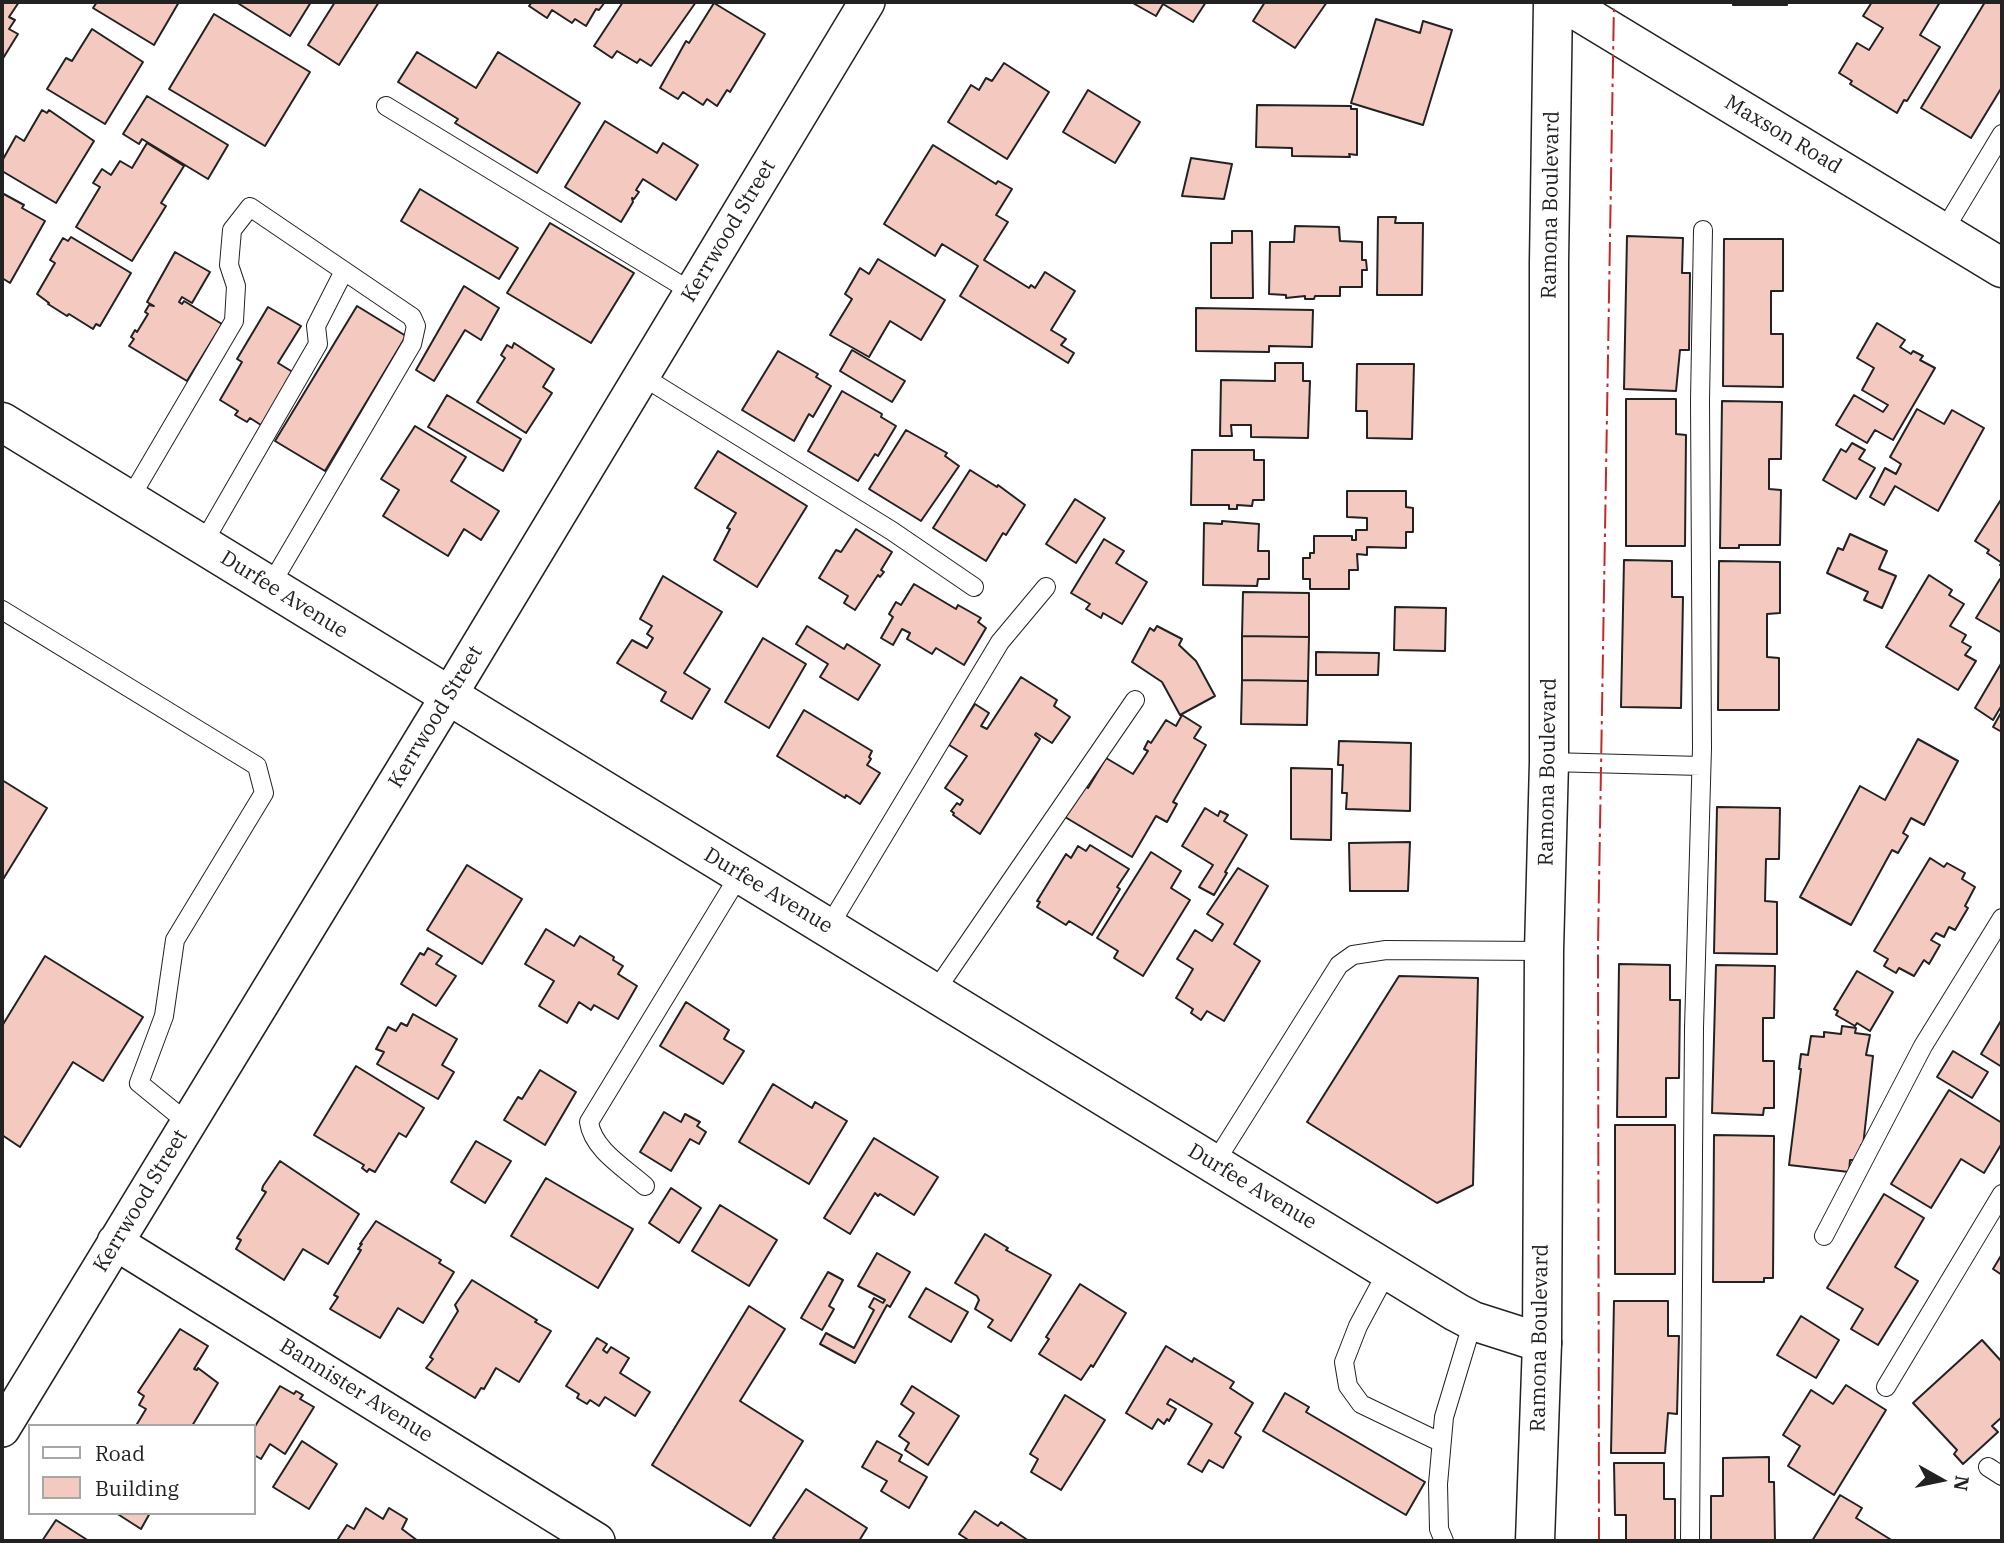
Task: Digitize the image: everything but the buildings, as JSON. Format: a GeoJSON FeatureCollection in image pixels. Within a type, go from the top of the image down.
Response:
{"type":"FeatureCollection","features":[{"type":"Feature","properties":{"kind":"main road","name":"Ramona Boulevard"},"geometry":{"type":"LineString","coordinates":[[1535,1541],[1542,1343],[1544,951],[1549,762],[1549,262],[1553,2]]}},
{"type":"Feature","properties":{"kind":"main road","name":"Maxson Road"},"geometry":{"type":"LineString","coordinates":[[1563,2],[2002,268]]}},
{"type":"Feature","properties":{"kind":"main road","name":"Durfee Avenue"},"geometry":{"type":"LineString","coordinates":[[2,422],[1473,1321],[1542,1343]]}},
{"type":"Feature","properties":{"kind":"street","name":"Kerrwood Street"},"geometry":{"type":"LineString","coordinates":[[2,1429],[449,697],[867,2]]}},
{"type":"Feature","properties":{"kind":"street","name":"Bannister Avenue"},"geometry":{"type":"LineString","coordinates":[[116,1242],[597,1541]]}},
{"type":"Feature","properties":{"kind":"lane"},"geometry":{"type":"LineString","coordinates":[[386,106],[692,292]]}},
{"type":"Feature","properties":{"kind":"lane"},"geometry":{"type":"LineString","coordinates":[[1943,232],[2002,134]]}},
{"type":"Feature","properties":{"kind":"lane"},"geometry":{"type":"LineString","coordinates":[[129,500],[234,321],[236,286],[229,265],[232,230],[250,208],[412,317],[416,326],[412,344],[270,586]]}},
{"type":"Feature","properties":{"kind":"lane"},"geometry":{"type":"LineString","coordinates":[[1690,1541],[1694,1028],[1701,766],[1700,401],[1703,230]]}},
{"type":"Feature","properties":{"kind":"lane"},"geometry":{"type":"LineString","coordinates":[[202,545],[318,344],[316,326],[344,271]]}},
{"type":"Feature","properties":{"kind":"lane"},"geometry":{"type":"LineString","coordinates":[[642,376],[892,531],[974,587]]}},
{"type":"Feature","properties":{"kind":"lane"},"geometry":{"type":"LineString","coordinates":[[828,928],[1000,642],[1045,587]]}},
{"type":"Feature","properties":{"kind":"lane"},"geometry":{"type":"LineString","coordinates":[[2,610],[257,766],[264,793],[175,940],[164,1016],[139,1083],[188,1124]]}},
{"type":"Feature","properties":{"kind":"lane"},"geometry":{"type":"LineString","coordinates":[[934,993],[1135,699]]}},
{"type":"Feature","properties":{"kind":"lane"},"geometry":{"type":"LineString","coordinates":[[1549,762],[1701,766]]}},
{"type":"Feature","properties":{"kind":"lane"},"geometry":{"type":"LineString","coordinates":[[645,1186],[597,1143],[591,1134],[589,1122],[740,874]]}},
{"type":"Feature","properties":{"kind":"lane"},"geometry":{"type":"LineString","coordinates":[[1825,1236],[1923,1045],[2002,918]]}},
{"type":"Feature","properties":{"kind":"lane"},"geometry":{"type":"LineString","coordinates":[[1214,1164],[1339,965],[1353,955],[1387,950],[1544,951]]}},
{"type":"Feature","properties":{"kind":"lane"},"geometry":{"type":"LineString","coordinates":[[1886,1387],[2002,1194]]}},
{"type":"Feature","properties":{"kind":"lane"},"geometry":{"type":"LineString","coordinates":[[1388,1270],[1358,1326],[1344,1362],[1348,1386],[1361,1404],[1440,1442]]}},
{"type":"Feature","properties":{"kind":"lane"},"geometry":{"type":"LineString","coordinates":[[1444,1541],[1439,1529],[1440,1442],[1444,1417],[1473,1321]]}},
{"type":"Feature","properties":{"kind":"power"},"geometry":{"type":"LineString","coordinates":[[1599,1541],[1598,945],[1614,2]]}}]}
